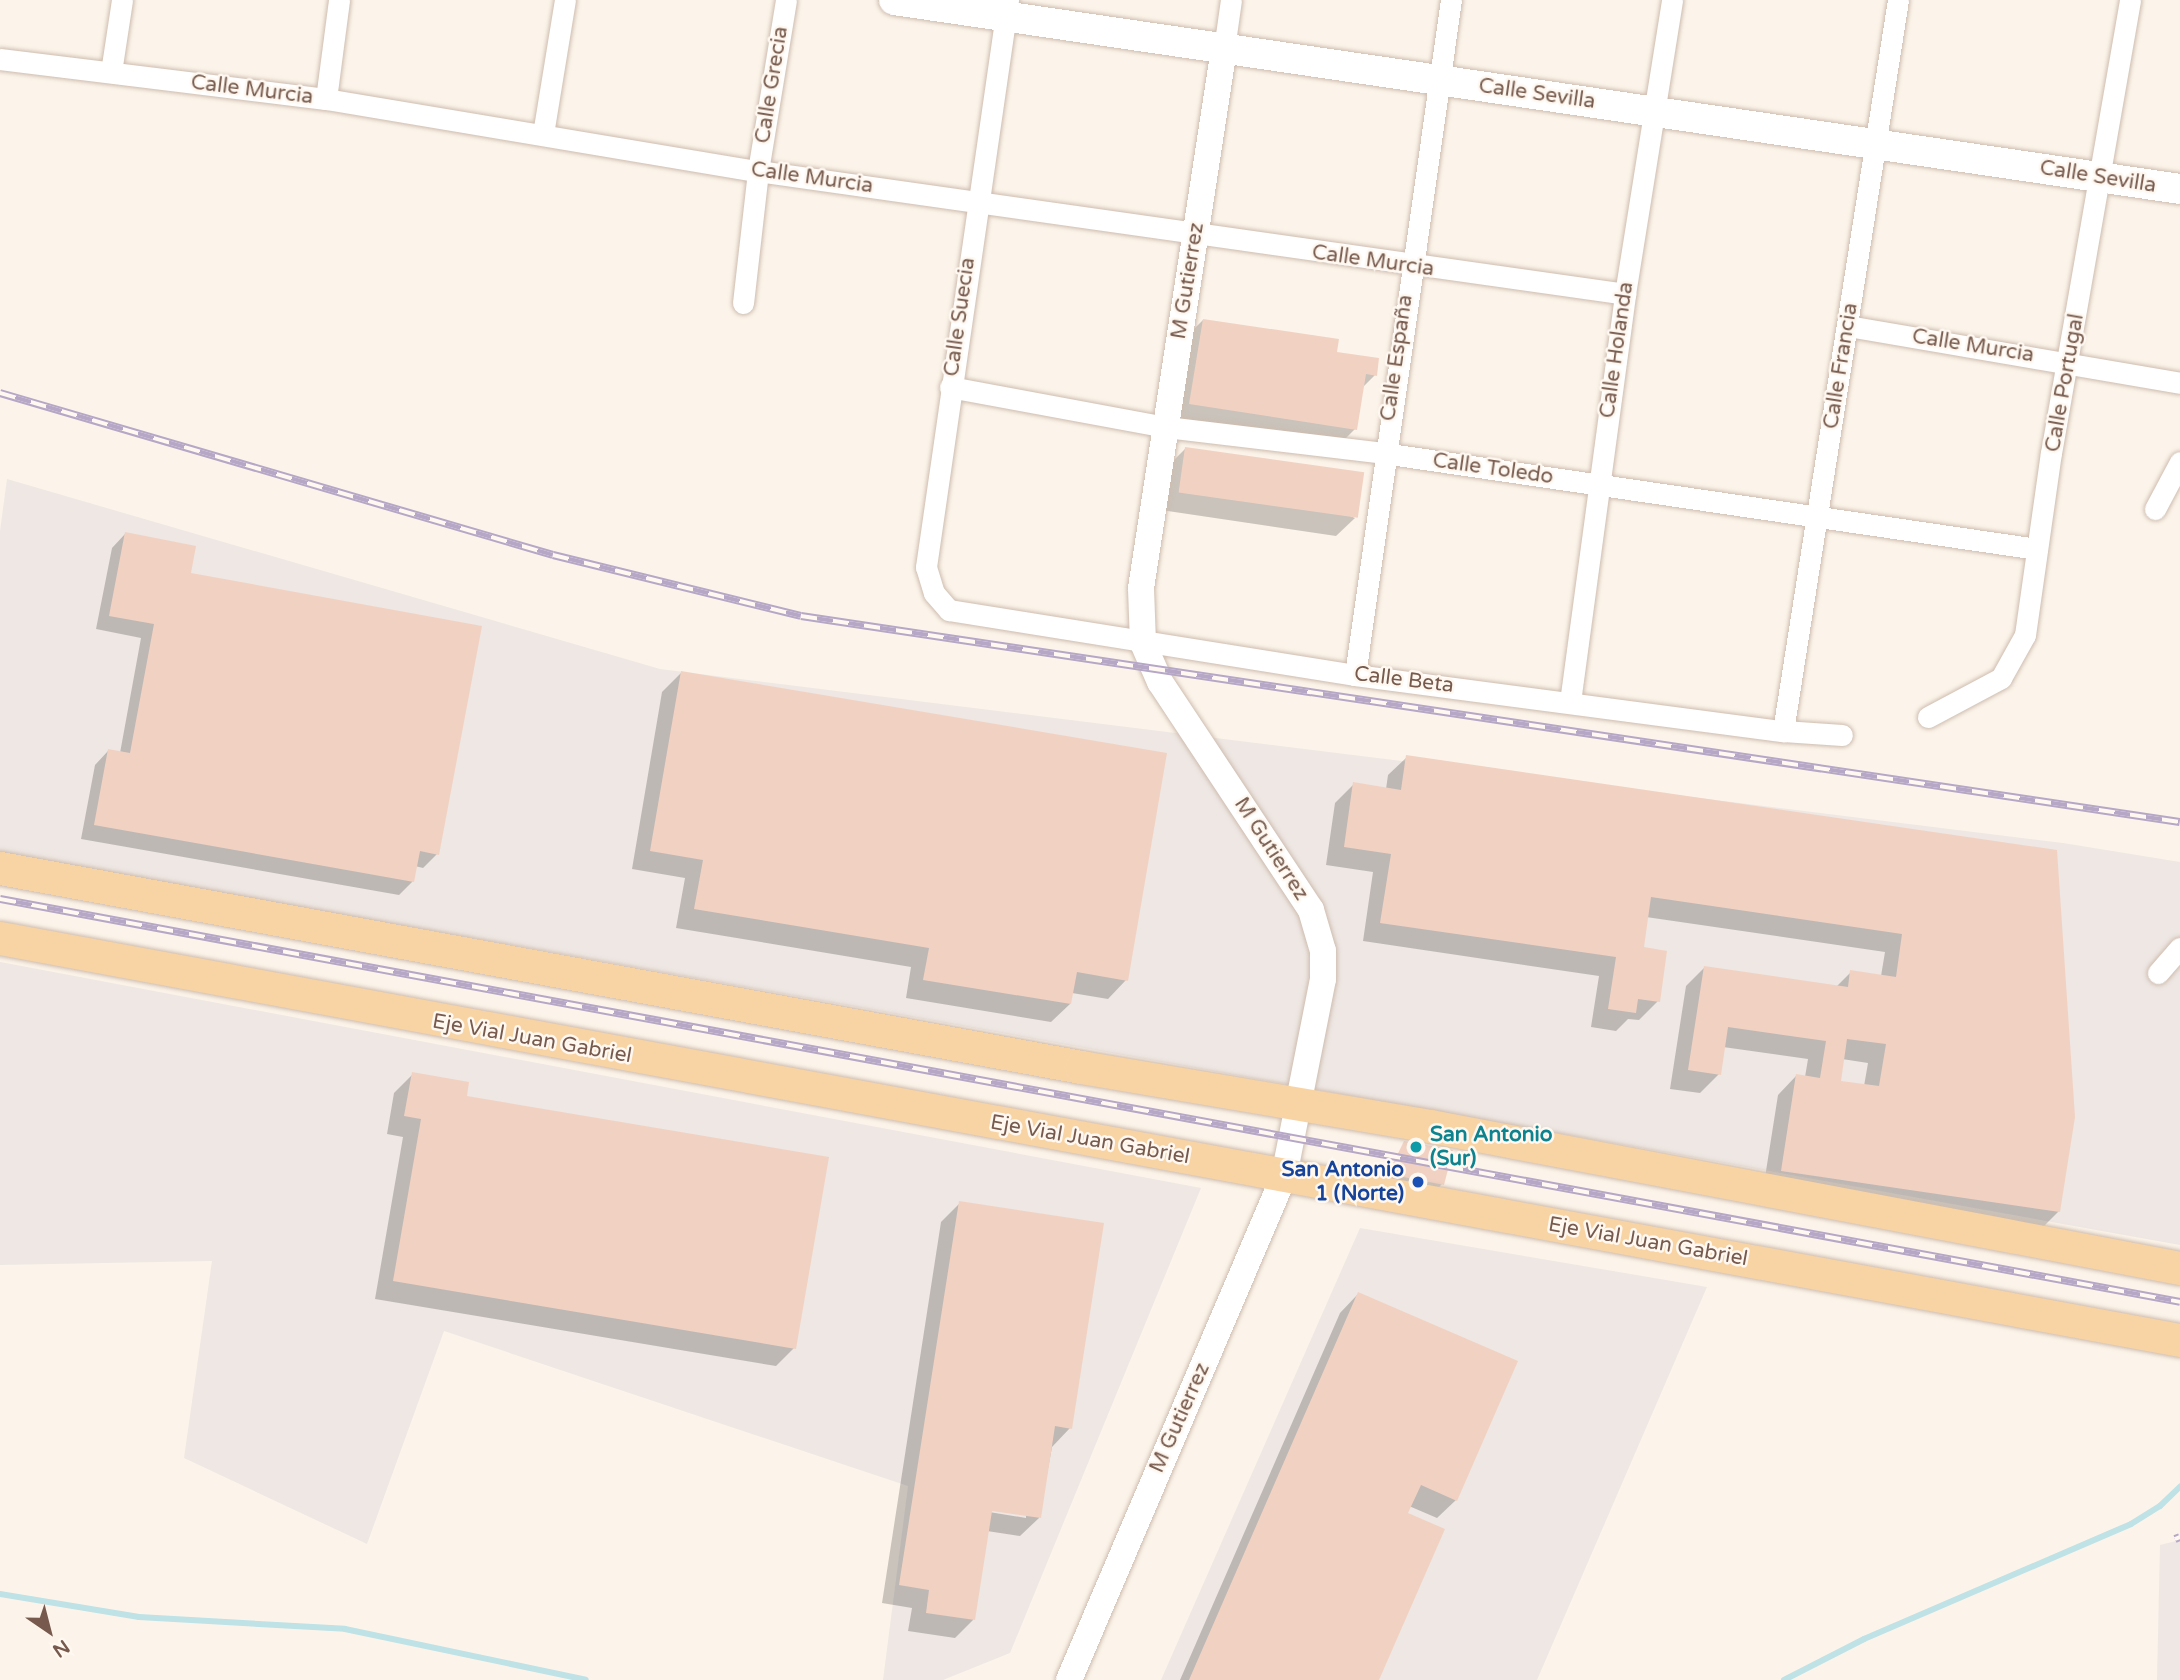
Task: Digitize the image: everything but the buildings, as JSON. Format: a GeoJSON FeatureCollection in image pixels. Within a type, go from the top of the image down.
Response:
{"type":"FeatureCollection","features":[{"type":"Feature","properties":{"kind":"main road","name":"Calle Sevilla"},"geometry":{"type":"LineString","coordinates":[[894,0],[1006,10],[1224,49],[2180,190]]}},
{"type":"Feature","properties":{"kind":"main road"},"geometry":{"type":"LineString","coordinates":[[0,868],[1301,1105],[1430,1126],[2180,1268]]}},
{"type":"Feature","properties":{"kind":"main road","name":"Eje Vial Juan Gabriel"},"geometry":{"type":"LineString","coordinates":[[0,938],[2180,1340]]}},
{"type":"Feature","properties":{"kind":"street"},"geometry":{"type":"LineString","coordinates":[[111,72],[121,0]]}},
{"type":"Feature","properties":{"kind":"street"},"geometry":{"type":"LineString","coordinates":[[326,99],[340,0]]}},
{"type":"Feature","properties":{"kind":"street"},"geometry":{"type":"LineString","coordinates":[[543,134],[565,0]]}},
{"type":"Feature","properties":{"kind":"street","name":"Calle Grecia"},"geometry":{"type":"LineString","coordinates":[[743,303],[758,171],[786,0]]}},
{"type":"Feature","properties":{"kind":"street","name":"M Gutierrez"},"geometry":{"type":"LineString","coordinates":[[1069,1680],[1284,1176],[1301,1105],[1323,979],[1319,930],[1311,909],[1160,682],[1143,643],[1142,588],[1231,0]]}},
{"type":"Feature","properties":{"kind":"street","name":"Calle España"},"geometry":{"type":"LineString","coordinates":[[1355,675],[1383,453],[1451,0]]}},
{"type":"Feature","properties":{"kind":"street","name":"Calle Holanda"},"geometry":{"type":"LineString","coordinates":[[1570,702],[1651,110],[1672,0]]}},
{"type":"Feature","properties":{"kind":"street","name":"Calle Francia"},"geometry":{"type":"LineString","coordinates":[[1783,732],[1898,0]]}},
{"type":"Feature","properties":{"kind":"street","name":"Calle Portugal"},"geometry":{"type":"LineString","coordinates":[[1928,717],[1987,689],[2011,666],[2025,635],[2098,178],[2130,0]]}},
{"type":"Feature","properties":{"kind":"street","name":"Calle Suecia"},"geometry":{"type":"LineString","coordinates":[[968,615],[940,601],[926,567],[1006,10]]}},
{"type":"Feature","properties":{"kind":"street","name":"Calle Murcia"},"geometry":{"type":"LineString","coordinates":[[0,59],[326,99],[758,171],[977,200],[1410,266],[1625,294]]}},
{"type":"Feature","properties":{"kind":"street","name":"Calle Murcia"},"geometry":{"type":"LineString","coordinates":[[1848,326],[2069,361],[2180,383]]}},
{"type":"Feature","properties":{"kind":"street","name":"Calle Toledo"},"geometry":{"type":"LineString","coordinates":[[950,387],[1166,427],[1383,453],[2037,549]]}},
{"type":"Feature","properties":{"kind":"street"},"geometry":{"type":"LineString","coordinates":[[2155,509],[2180,461]]}},
{"type":"Feature","properties":{"kind":"street","name":"Calle Beta"},"geometry":{"type":"LineString","coordinates":[[968,615],[1355,675],[1783,732],[1842,735]]}},
{"type":"Feature","properties":{"kind":"street"},"geometry":{"type":"LineString","coordinates":[[2158,973],[2180,948]]}},
{"type":"Feature","properties":{"kind":"shaded area"},"geometry":{"type":"Polygon","coordinates":[[[7,479],[660,669],[2063,843],[2180,862],[2180,1245],[0,853],[0,531],[7,479]]]}},
{"type":"Feature","properties":{"kind":"shaded area"},"geometry":{"type":"Polygon","coordinates":[[[0,962],[1201,1188],[1010,1653],[943,1680],[883,1680],[908,1486],[444,1331],[367,1544],[184,1458],[212,1261],[0,1265],[0,962]]]}},
{"type":"Feature","properties":{"kind":"shaded area"},"geometry":{"type":"Polygon","coordinates":[[[1360,1228],[1707,1287],[1537,1680],[1161,1680],[1360,1228]]]}},
{"type":"Feature","properties":{"kind":"shaded area"},"geometry":{"type":"Polygon","coordinates":[[[2180,1540],[2180,1680],[2157,1680],[2160,1545],[2180,1540]]]}},
{"type":"Feature","properties":{"kind":"waterway"},"geometry":{"type":"LineString","coordinates":[[1784,1680],[1864,1639],[2131,1524],[2160,1506],[2180,1487]]}},
{"type":"Feature","properties":{"kind":"waterway"},"geometry":{"type":"LineString","coordinates":[[0,1594],[139,1617],[345,1629],[586,1680]]}},
{"type":"Feature","properties":{"kind":"railway"},"geometry":{"type":"LineString","coordinates":[[0,393],[553,555],[801,616],[2180,822]]}},
{"type":"Feature","properties":{"kind":"railway"},"geometry":{"type":"LineString","coordinates":[[0,899],[2180,1302]]}},
{"type":"Feature","properties":{"kind":"railway"},"geometry":{"type":"LineString","coordinates":[[2175,1539],[2180,1537]]}},
{"type":"Feature","properties":{"kind":"place","name":"San Antonio (Sur)"},"geometry":{"type":"Point","coordinates":[1416,1147]}},
{"type":"Feature","properties":{"kind":"place","name":"San Antonio 1 (Norte)"},"geometry":{"type":"Point","coordinates":[1418,1182]}}]}
